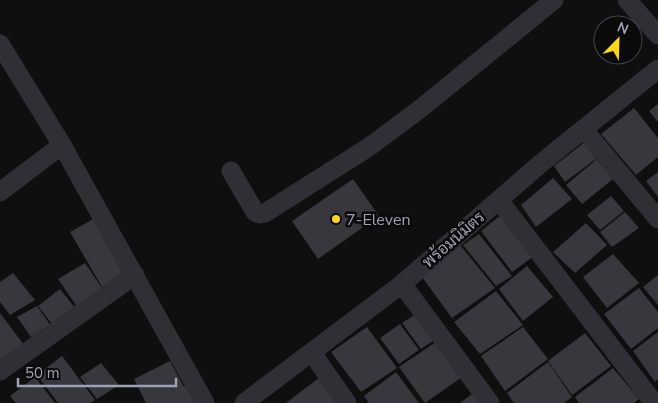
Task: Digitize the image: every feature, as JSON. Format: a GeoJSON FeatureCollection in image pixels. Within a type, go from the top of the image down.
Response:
{"type":"FeatureCollection","features":[{"type":"Feature","properties":{"kind":"street"},"geometry":{"type":"LineString","coordinates":[[231,172],[255,212],[265,213],[369,146],[413,115],[554,0]]}},
{"type":"Feature","properties":{"kind":"street"},"geometry":{"type":"LineString","coordinates":[[627,0],[658,35]]}},
{"type":"Feature","properties":{"kind":"street"},"geometry":{"type":"LineString","coordinates":[[0,44],[62,145],[205,403]]}},
{"type":"Feature","properties":{"kind":"street","name":"พร้อมนิมิตร"},"geometry":{"type":"LineString","coordinates":[[244,403],[402,284],[540,164],[658,69]]}},
{"type":"Feature","properties":{"kind":"street"},"geometry":{"type":"LineString","coordinates":[[584,130],[658,219]]}},
{"type":"Feature","properties":{"kind":"street"},"geometry":{"type":"LineString","coordinates":[[0,192],[62,145]]}},
{"type":"Feature","properties":{"kind":"street"},"geometry":{"type":"LineString","coordinates":[[499,200],[654,403]]}},
{"type":"Feature","properties":{"kind":"street"},"geometry":{"type":"LineString","coordinates":[[0,371],[135,275]]}},
{"type":"Feature","properties":{"kind":"street"},"geometry":{"type":"LineString","coordinates":[[402,284],[490,403]]}},
{"type":"Feature","properties":{"kind":"street"},"geometry":{"type":"LineString","coordinates":[[312,353],[347,403]]}},
{"type":"Feature","properties":{"kind":"building"},"geometry":{"type":"Polygon","coordinates":[[[658,104],[658,122],[649,111],[658,104]]]}},
{"type":"Feature","properties":{"kind":"building"},"geometry":{"type":"Polygon","coordinates":[[[634,108],[658,138],[658,157],[636,175],[601,134],[634,108]]]}},
{"type":"Feature","properties":{"kind":"building"},"geometry":{"type":"Polygon","coordinates":[[[585,142],[597,158],[565,182],[554,166],[585,142]]]}},
{"type":"Feature","properties":{"kind":"building"},"geometry":{"type":"Polygon","coordinates":[[[597,159],[613,179],[582,204],[566,185],[597,159]]]}},
{"type":"Feature","properties":{"kind":"building"},"geometry":{"type":"Polygon","coordinates":[[[658,172],[658,197],[646,181],[658,172]]]}},
{"type":"Feature","properties":{"kind":"building"},"geometry":{"type":"Polygon","coordinates":[[[553,178],[572,199],[536,227],[521,205],[553,178]]]}},
{"type":"Feature","properties":{"kind":"building","name":"7-Eleven"},"geometry":{"type":"Polygon","coordinates":[[[353,179],[379,216],[318,259],[292,221],[353,179]]]}},
{"type":"Feature","properties":{"kind":"building"},"geometry":{"type":"Polygon","coordinates":[[[611,196],[624,211],[600,230],[587,215],[611,196]]]}},
{"type":"Feature","properties":{"kind":"building"},"geometry":{"type":"Polygon","coordinates":[[[625,212],[639,228],[612,247],[600,232],[625,212]]]}},
{"type":"Feature","properties":{"kind":"building"},"geometry":{"type":"Polygon","coordinates":[[[501,215],[534,256],[512,272],[481,231],[501,215]]]}},
{"type":"Feature","properties":{"kind":"building"},"geometry":{"type":"Polygon","coordinates":[[[97,217],[129,274],[102,287],[70,232],[97,217]]]}},
{"type":"Feature","properties":{"kind":"building"},"geometry":{"type":"Polygon","coordinates":[[[586,223],[607,245],[575,273],[553,252],[586,223]]]}},
{"type":"Feature","properties":{"kind":"building"},"geometry":{"type":"Polygon","coordinates":[[[479,234],[512,276],[496,286],[463,245],[479,234]]]}},
{"type":"Feature","properties":{"kind":"building"},"geometry":{"type":"Polygon","coordinates":[[[460,245],[495,288],[452,318],[422,277],[460,245]]]}},
{"type":"Feature","properties":{"kind":"building"},"geometry":{"type":"Polygon","coordinates":[[[613,254],[639,283],[607,308],[583,277],[613,254]]]}},
{"type":"Feature","properties":{"kind":"building"},"geometry":{"type":"Polygon","coordinates":[[[85,263],[104,291],[78,308],[58,279],[85,263]]]}},
{"type":"Feature","properties":{"kind":"building"},"geometry":{"type":"Polygon","coordinates":[[[527,266],[553,297],[523,321],[499,289],[527,266]]]}},
{"type":"Feature","properties":{"kind":"building"},"geometry":{"type":"Polygon","coordinates":[[[13,273],[35,300],[10,315],[0,302],[0,282],[13,273]]]}},
{"type":"Feature","properties":{"kind":"building"},"geometry":{"type":"Polygon","coordinates":[[[658,275],[658,305],[643,287],[658,275]]]}},
{"type":"Feature","properties":{"kind":"building"},"geometry":{"type":"Polygon","coordinates":[[[639,288],[658,312],[658,328],[631,349],[604,314],[639,288]]]}},
{"type":"Feature","properties":{"kind":"building"},"geometry":{"type":"Polygon","coordinates":[[[60,289],[75,308],[52,324],[38,306],[60,289]]]}},
{"type":"Feature","properties":{"kind":"building"},"geometry":{"type":"Polygon","coordinates":[[[496,291],[523,325],[480,354],[454,322],[496,291]]]}},
{"type":"Feature","properties":{"kind":"building"},"geometry":{"type":"Polygon","coordinates":[[[37,306],[51,326],[31,337],[17,317],[37,306]]]}},
{"type":"Feature","properties":{"kind":"building"},"geometry":{"type":"Polygon","coordinates":[[[419,312],[439,337],[421,349],[402,323],[419,312]]]}},
{"type":"Feature","properties":{"kind":"building"},"geometry":{"type":"Polygon","coordinates":[[[0,313],[24,345],[0,359],[0,313]]]}},
{"type":"Feature","properties":{"kind":"building"},"geometry":{"type":"Polygon","coordinates":[[[400,324],[419,350],[399,364],[380,338],[400,324]]]}},
{"type":"Feature","properties":{"kind":"building"},"geometry":{"type":"Polygon","coordinates":[[[367,327],[397,368],[361,392],[331,352],[367,327]]]}},
{"type":"Feature","properties":{"kind":"building"},"geometry":{"type":"Polygon","coordinates":[[[523,327],[548,359],[505,391],[481,356],[523,327]]]}},
{"type":"Feature","properties":{"kind":"building"},"geometry":{"type":"Polygon","coordinates":[[[658,332],[658,379],[655,382],[633,351],[658,332]]]}},
{"type":"Feature","properties":{"kind":"building"},"geometry":{"type":"Polygon","coordinates":[[[585,333],[611,366],[572,395],[548,361],[585,333]]]}},
{"type":"Feature","properties":{"kind":"building"},"geometry":{"type":"Polygon","coordinates":[[[436,342],[462,377],[425,403],[399,367],[436,342]]]}},
{"type":"Feature","properties":{"kind":"building"},"geometry":{"type":"Polygon","coordinates":[[[62,356],[95,400],[90,403],[58,403],[37,375],[62,356]]]}},
{"type":"Feature","properties":{"kind":"building"},"geometry":{"type":"Polygon","coordinates":[[[170,361],[184,387],[187,385],[196,403],[146,403],[134,379],[170,361]]]}},
{"type":"Feature","properties":{"kind":"building"},"geometry":{"type":"Polygon","coordinates":[[[548,362],[572,397],[564,403],[514,403],[507,393],[548,362]]]}},
{"type":"Feature","properties":{"kind":"building"},"geometry":{"type":"Polygon","coordinates":[[[101,363],[119,385],[97,399],[80,377],[101,363]]]}},
{"type":"Feature","properties":{"kind":"building"},"geometry":{"type":"Polygon","coordinates":[[[613,368],[639,399],[634,403],[579,403],[575,397],[613,368]]]}},
{"type":"Feature","properties":{"kind":"building"},"geometry":{"type":"Polygon","coordinates":[[[396,372],[419,403],[369,403],[364,396],[396,372]]]}},
{"type":"Feature","properties":{"kind":"building"},"geometry":{"type":"Polygon","coordinates":[[[35,377],[55,403],[16,403],[10,396],[35,377]]]}},
{"type":"Feature","properties":{"kind":"building"},"geometry":{"type":"Polygon","coordinates":[[[320,377],[337,403],[286,403],[320,377]]]}},
{"type":"Feature","properties":{"kind":"building"},"geometry":{"type":"Polygon","coordinates":[[[476,391],[486,403],[460,403],[476,391]]]}},
{"type":"Feature","properties":{"kind":"place","name":"7-Eleven"},"geometry":{"type":"Point","coordinates":[336,219]}}]}
